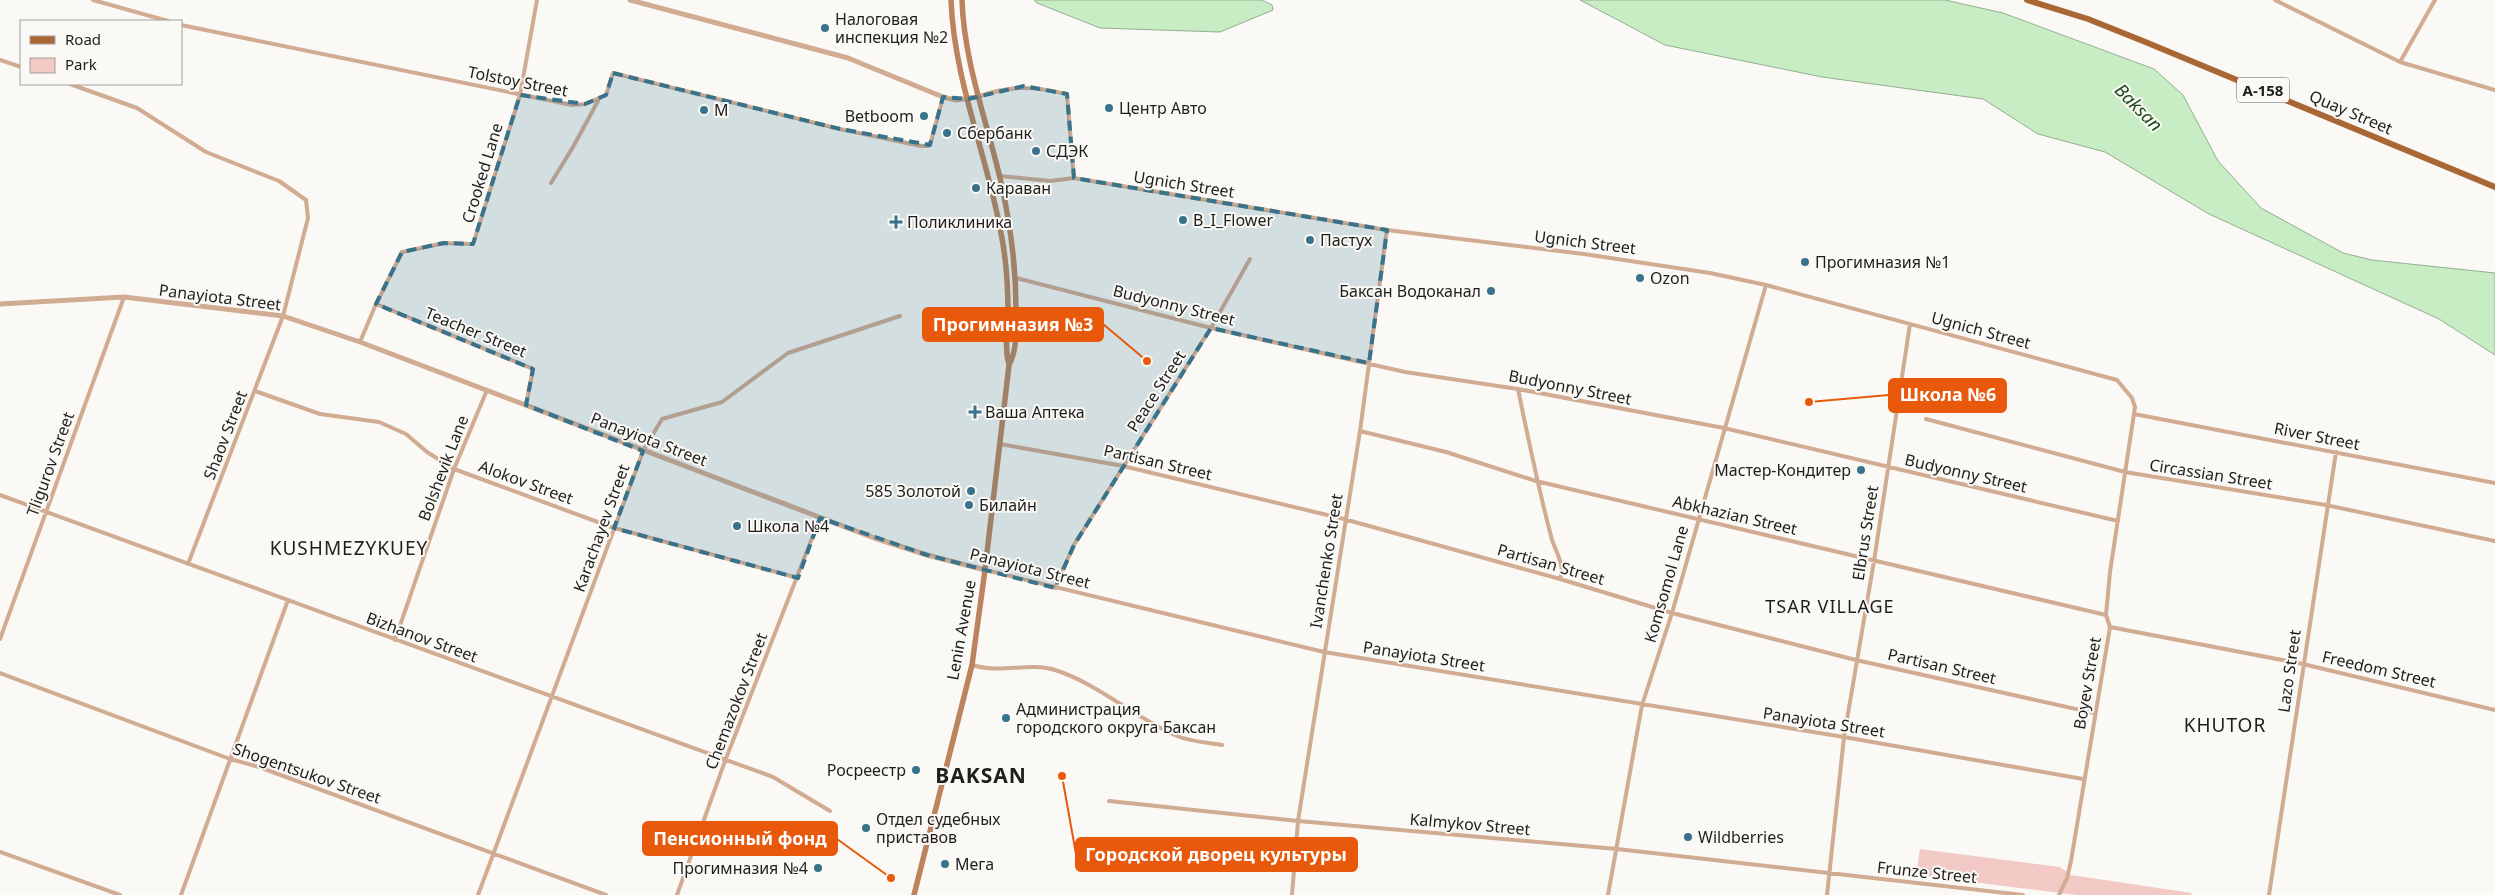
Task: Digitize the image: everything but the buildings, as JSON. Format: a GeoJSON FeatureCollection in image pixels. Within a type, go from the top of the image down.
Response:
{"type":"FeatureCollection","features":[{"type":"Feature","properties":{"kind":"main road","name":"Lenin Avenue"},"geometry":{"type":"LineString","coordinates":[[951,0],[954,38],[1002,235],[1008,310],[1006,356],[1009,365]]}},
{"type":"Feature","properties":{"kind":"main road","name":"Lenin Avenue"},"geometry":{"type":"LineString","coordinates":[[914,895],[972,665],[1009,365],[1014,356],[1016,343],[1016,278],[1000,176],[977,96],[965,36],[962,0]]}},
{"type":"Feature","properties":{"kind":"main road","name":"Quay Street"},"geometry":{"type":"LineString","coordinates":[[2027,0],[2088,19],[2143,41],[2495,188]]}},
{"type":"Feature","properties":{"kind":"street"},"geometry":{"type":"LineString","coordinates":[[93,0],[164,20]]}},
{"type":"Feature","properties":{"kind":"street","name":"Crooked Lane"},"geometry":{"type":"LineString","coordinates":[[360,342],[376,304],[402,252],[444,243],[473,244],[520,96],[537,0]]}},
{"type":"Feature","properties":{"kind":"street"},"geometry":{"type":"LineString","coordinates":[[630,0],[848,58],[943,97],[956,100],[968,99],[1000,89],[1024,86],[1067,94],[1074,178]]}},
{"type":"Feature","properties":{"kind":"street"},"geometry":{"type":"LineString","coordinates":[[2275,0],[2400,62],[2495,90]]}},
{"type":"Feature","properties":{"kind":"street"},"geometry":{"type":"LineString","coordinates":[[2400,62],[2435,0]]}},
{"type":"Feature","properties":{"kind":"street","name":"Tolstoy Street"},"geometry":{"type":"LineString","coordinates":[[182,25],[520,96],[572,105],[598,101]]}},
{"type":"Feature","properties":{"kind":"street"},"geometry":{"type":"LineString","coordinates":[[0,60],[20,67]]}},
{"type":"Feature","properties":{"kind":"street"},"geometry":{"type":"LineString","coordinates":[[551,183],[574,147],[598,101],[606,95],[613,73],[840,129],[922,146],[928,146],[932,141],[943,97]]}},
{"type":"Feature","properties":{"kind":"street","name":"Shaov Street"},"geometry":{"type":"LineString","coordinates":[[73,85],[137,108],[206,152],[279,181],[306,200],[308,218],[283,316],[188,564]]}},
{"type":"Feature","properties":{"kind":"street","name":"Ugnich Street"},"geometry":{"type":"LineString","coordinates":[[1000,176],[1050,182],[1074,178],[1387,230],[1657,264],[1766,285],[2109,376],[2126,388],[2135,407],[2134,414]]}},
{"type":"Feature","properties":{"kind":"street","name":"Ivanchenko Street"},"geometry":{"type":"LineString","coordinates":[[1292,895],[1298,821],[1344,519],[1360,431],[1387,230]]}},
{"type":"Feature","properties":{"kind":"street","name":"Peace Street"},"geometry":{"type":"LineString","coordinates":[[1056,588],[1074,545],[1211,328],[1250,259]]}},
{"type":"Feature","properties":{"kind":"street","name":"Budyonny Street"},"geometry":{"type":"LineString","coordinates":[[1016,278],[1211,328],[1405,372],[1518,389],[1724,428],[2118,521]]}},
{"type":"Feature","properties":{"kind":"street","name":"Komsomol Lane"},"geometry":{"type":"LineString","coordinates":[[1608,895],[1642,705],[1672,613],[1766,285]]}},
{"type":"Feature","properties":{"kind":"street","name":"Panayiota Street"},"geometry":{"type":"LineString","coordinates":[[0,304],[124,298],[283,316],[360,342],[820,518],[927,555],[985,570],[1324,652],[1844,737],[2083,779]]}},
{"type":"Feature","properties":{"kind":"street","name":"Tligurov Street"},"geometry":{"type":"LineString","coordinates":[[0,639],[124,298]]}},
{"type":"Feature","properties":{"kind":"street","name":"Teacher Street"},"geometry":{"type":"LineString","coordinates":[[376,304],[534,369],[526,405]]}},
{"type":"Feature","properties":{"kind":"street","name":"Karachayev Street"},"geometry":{"type":"LineString","coordinates":[[478,895],[642,451],[662,418],[722,402],[788,353],[900,316]]}},
{"type":"Feature","properties":{"kind":"street","name":"Elbrus Street"},"geometry":{"type":"LineString","coordinates":[[1827,895],[1844,737],[1874,561],[1910,324]]}},
{"type":"Feature","properties":{"kind":"street"},"geometry":{"type":"LineString","coordinates":[[1518,389],[1536,481],[1554,548],[1562,564],[1563,572],[1560,579]]}},
{"type":"Feature","properties":{"kind":"street","name":"Bolshevik Lane"},"geometry":{"type":"LineString","coordinates":[[395,640],[454,469],[487,390]]}},
{"type":"Feature","properties":{"kind":"street","name":"Alokov Street"},"geometry":{"type":"LineString","coordinates":[[255,391],[320,414],[380,422],[406,434],[428,452],[454,469],[614,528],[798,578]]}},
{"type":"Feature","properties":{"kind":"street","name":"River Street"},"geometry":{"type":"LineString","coordinates":[[2134,414],[2495,483]]}},
{"type":"Feature","properties":{"kind":"street","name":"Boyev Street"},"geometry":{"type":"LineString","coordinates":[[2059,895],[2067,878],[2071,861],[2094,713],[2110,627],[2106,615],[2134,414]]}},
{"type":"Feature","properties":{"kind":"street","name":"Circassian Street"},"geometry":{"type":"LineString","coordinates":[[1926,419],[2125,472],[2326,505],[2495,541]]}},
{"type":"Feature","properties":{"kind":"street","name":"Abkhazian Street"},"geometry":{"type":"LineString","coordinates":[[1360,431],[1446,452],[1536,481],[2106,615]]}},
{"type":"Feature","properties":{"kind":"street","name":"Partisan Street"},"geometry":{"type":"LineString","coordinates":[[1000,444],[1123,466],[1344,519],[1560,579],[1672,613],[1856,660],[2094,713]]}},
{"type":"Feature","properties":{"kind":"street","name":"Lazo Street"},"geometry":{"type":"LineString","coordinates":[[2270,895],[2326,505],[2336,452]]}},
{"type":"Feature","properties":{"kind":"street","name":"Bizhanov Street"},"geometry":{"type":"LineString","coordinates":[[0,495],[552,698],[773,777],[830,811]]}},
{"type":"Feature","properties":{"kind":"street","name":"Chemazokov Street"},"geometry":{"type":"LineString","coordinates":[[677,895],[725,761],[820,518]]}},
{"type":"Feature","properties":{"kind":"street"},"geometry":{"type":"LineString","coordinates":[[181,895],[288,600]]}},
{"type":"Feature","properties":{"kind":"street","name":"Freedom Street"},"geometry":{"type":"LineString","coordinates":[[2110,627],[2303,664],[2495,710]]}},
{"type":"Feature","properties":{"kind":"street"},"geometry":{"type":"LineString","coordinates":[[972,665],[984,669],[1036,667],[1053,670],[1099,691],[1177,736],[1222,745]]}},
{"type":"Feature","properties":{"kind":"street","name":"Shogentsukov Street"},"geometry":{"type":"LineString","coordinates":[[0,673],[230,759],[259,767],[606,895]]}},
{"type":"Feature","properties":{"kind":"street","name":"Kalmykov Street"},"geometry":{"type":"LineString","coordinates":[[1109,801],[1298,821],[1617,849],[1829,875]]}},
{"type":"Feature","properties":{"kind":"street"},"geometry":{"type":"LineString","coordinates":[[0,852],[120,895]]}},
{"type":"Feature","properties":{"kind":"street","name":"Frunze Street"},"geometry":{"type":"LineString","coordinates":[[1829,875],[2023,895]]}},
{"type":"Feature","properties":{"kind":"highlighted area"},"geometry":{"type":"Polygon","coordinates":[[[613,73],[840,129],[930,145],[943,97],[968,99],[1024,86],[1049,90],[1067,94],[1074,178],[1387,230],[1369,363],[1211,328],[1074,545],[1055,588],[927,555],[820,518],[798,578],[614,528],[643,451],[526,405],[533,369],[376,304],[402,252],[444,243],[473,244],[520,95],[585,104],[606,95],[613,73]]]}},
{"type":"Feature","properties":{"kind":"green space"},"geometry":{"type":"Polygon","coordinates":[[[1920,849],[2060,867],[2071,875],[2192,893],[2191,895],[2077,895],[1916,875],[1920,849]]]}},
{"type":"Feature","properties":{"kind":"water"},"geometry":{"type":"Polygon","coordinates":[[[1034,0],[1262,0],[1272,5],[1273,10],[1220,32],[1100,28],[1037,3],[1034,0]]]}},
{"type":"Feature","properties":{"kind":"water","name":"Baksan"},"geometry":{"type":"Polygon","coordinates":[[[1580,0],[1945,0],[2003,13],[2154,69],[2183,95],[2218,161],[2261,208],[2343,253],[2372,260],[2495,273],[2495,355],[2439,319],[2209,214],[2105,152],[2038,134],[1983,99],[1822,77],[1665,45],[1580,0]]]}},
{"type":"Feature","properties":{"kind":"place","name":"Налоговая инспекция №2"},"geometry":{"type":"Point","coordinates":[825,28]}},
{"type":"Feature","properties":{"kind":"place","name":"Центр Авто"},"geometry":{"type":"Point","coordinates":[1109,108]}},
{"type":"Feature","properties":{"kind":"place","name":"М"},"geometry":{"type":"Point","coordinates":[704,110]}},
{"type":"Feature","properties":{"kind":"place","name":"Betboom"},"geometry":{"type":"Point","coordinates":[924,116]}},
{"type":"Feature","properties":{"kind":"place","name":"Сбербанк"},"geometry":{"type":"Point","coordinates":[947,133]}},
{"type":"Feature","properties":{"kind":"place","name":"СДЭК"},"geometry":{"type":"Point","coordinates":[1036,151]}},
{"type":"Feature","properties":{"kind":"place","name":"Караван"},"geometry":{"type":"Point","coordinates":[976,188]}},
{"type":"Feature","properties":{"kind":"place","name":"B_I_Flower"},"geometry":{"type":"Point","coordinates":[1183,220]}},
{"type":"Feature","properties":{"kind":"place","name":"Поликлиника"},"geometry":{"type":"Point","coordinates":[896,222]}},
{"type":"Feature","properties":{"kind":"place","name":"Пастух"},"geometry":{"type":"Point","coordinates":[1310,240]}},
{"type":"Feature","properties":{"kind":"place","name":"Прогимназия №1"},"geometry":{"type":"Point","coordinates":[1805,262]}},
{"type":"Feature","properties":{"kind":"place","name":"Ozon"},"geometry":{"type":"Point","coordinates":[1640,278]}},
{"type":"Feature","properties":{"kind":"place","name":"Баксан Водоканал"},"geometry":{"type":"Point","coordinates":[1491,291]}},
{"type":"Feature","properties":{"kind":"place","name":"Прогимназия №3"},"geometry":{"type":"Point","coordinates":[1147,361]}},
{"type":"Feature","properties":{"kind":"place","name":"Школа №6"},"geometry":{"type":"Point","coordinates":[1809,402]}},
{"type":"Feature","properties":{"kind":"place","name":"Ваша Аптека"},"geometry":{"type":"Point","coordinates":[975,412]}},
{"type":"Feature","properties":{"kind":"place","name":"Мастер-Кондитер"},"geometry":{"type":"Point","coordinates":[1861,470]}},
{"type":"Feature","properties":{"kind":"place","name":"585 Золотой"},"geometry":{"type":"Point","coordinates":[971,491]}},
{"type":"Feature","properties":{"kind":"place","name":"Билайн"},"geometry":{"type":"Point","coordinates":[969,505]}},
{"type":"Feature","properties":{"kind":"place","name":"Школа №4"},"geometry":{"type":"Point","coordinates":[737,526]}},
{"type":"Feature","properties":{"kind":"place","name":"Администрация городского округа Баксан"},"geometry":{"type":"Point","coordinates":[1006,718]}},
{"type":"Feature","properties":{"kind":"place","name":"Росреестр"},"geometry":{"type":"Point","coordinates":[916,770]}},
{"type":"Feature","properties":{"kind":"place","name":"Городской дворец культуры"},"geometry":{"type":"Point","coordinates":[1062,776]}},
{"type":"Feature","properties":{"kind":"place","name":"Отдел судебных приставов"},"geometry":{"type":"Point","coordinates":[866,828]}},
{"type":"Feature","properties":{"kind":"place","name":"Wildberries"},"geometry":{"type":"Point","coordinates":[1688,837]}},
{"type":"Feature","properties":{"kind":"place","name":"Мега"},"geometry":{"type":"Point","coordinates":[945,864]}},
{"type":"Feature","properties":{"kind":"place","name":"Прогимназия №4"},"geometry":{"type":"Point","coordinates":[818,868]}},
{"type":"Feature","properties":{"kind":"place","name":"Пенсионный фонд"},"geometry":{"type":"Point","coordinates":[891,878]}},
{"type":"Feature","properties":{"kind":"district","name":"KUSHMEZYKUEY"},"geometry":{"type":"Point","coordinates":[349,548]}},
{"type":"Feature","properties":{"kind":"district","name":"TSAR VILLAGE"},"geometry":{"type":"Point","coordinates":[1830,606]}},
{"type":"Feature","properties":{"kind":"district","name":"KHUTOR"},"geometry":{"type":"Point","coordinates":[2225,725]}},
{"type":"Feature","properties":{"kind":"district","name":"BAKSAN"},"geometry":{"type":"Point","coordinates":[981,775]}}]}
